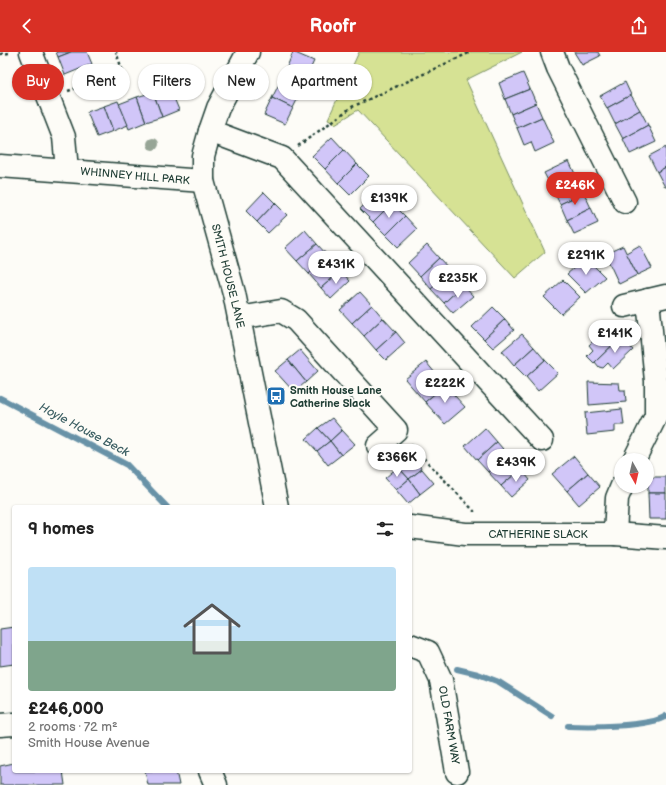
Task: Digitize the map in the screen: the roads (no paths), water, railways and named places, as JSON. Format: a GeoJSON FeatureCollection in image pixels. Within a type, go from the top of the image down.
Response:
{"type":"FeatureCollection","features":[{"type":"Feature","properties":{"kind":"street","name":"WHINNEY HILL PARK"},"geometry":{"type":"LineString","coordinates":[[31,52],[64,137],[68,170]]}},
{"type":"Feature","properties":{"kind":"street","name":"SMITH HOUSE LANE"},"geometry":{"type":"LineString","coordinates":[[248,52],[218,108],[203,156],[203,181],[234,293],[277,505]]}},
{"type":"Feature","properties":{"kind":"street"},"geometry":{"type":"LineString","coordinates":[[552,52],[558,68],[624,202]]}},
{"type":"Feature","properties":{"kind":"street"},"geometry":{"type":"LineString","coordinates":[[210,131],[282,158],[542,440]]}},
{"type":"Feature","properties":{"kind":"street","name":"WHINNEY HILL PARK"},"geometry":{"type":"LineString","coordinates":[[0,166],[203,181]]}},
{"type":"Feature","properties":{"kind":"street"},"geometry":{"type":"LineString","coordinates":[[624,306],[657,298],[656,416],[638,453]]}},
{"type":"Feature","properties":{"kind":"street"},"geometry":{"type":"LineString","coordinates":[[239,318],[281,310],[296,320],[396,430],[378,446]]}},
{"type":"Feature","properties":{"kind":"street"},"geometry":{"type":"LineString","coordinates":[[615,534],[617,498],[619,493]]}},
{"type":"Feature","properties":{"kind":"street","name":"CATHERINE SLACK"},"geometry":{"type":"LineString","coordinates":[[412,526],[465,534],[615,534],[666,538]]}},
{"type":"Feature","properties":{"kind":"street","name":"OLD FARM WAY"},"geometry":{"type":"LineString","coordinates":[[412,646],[428,652],[441,680],[457,772]]}},
{"type":"Feature","properties":{"kind":"street"},"geometry":{"type":"LineString","coordinates":[[0,725],[12,724]]}},
{"type":"Feature","properties":{"kind":"street"},"geometry":{"type":"LineString","coordinates":[[211,773],[216,785]]}},
{"type":"Feature","properties":{"kind":"waterway","name":"Hoyle House Beck"},"geometry":{"type":"LineString","coordinates":[[0,398],[127,465],[165,505]]}},
{"type":"Feature","properties":{"kind":"waterway","name":"Hoyle House Beck"},"geometry":{"type":"LineString","coordinates":[[457,669],[478,674],[499,682],[552,716]]}},
{"type":"Feature","properties":{"kind":"waterway","name":"Hoyle House Beck"},"geometry":{"type":"LineString","coordinates":[[568,726],[634,724],[658,720],[666,716]]}},
{"type":"Feature","properties":{"kind":"place","name":"Smith House Lane Catherine Slack"},"geometry":{"type":"Point","coordinates":[276,396]}}]}
